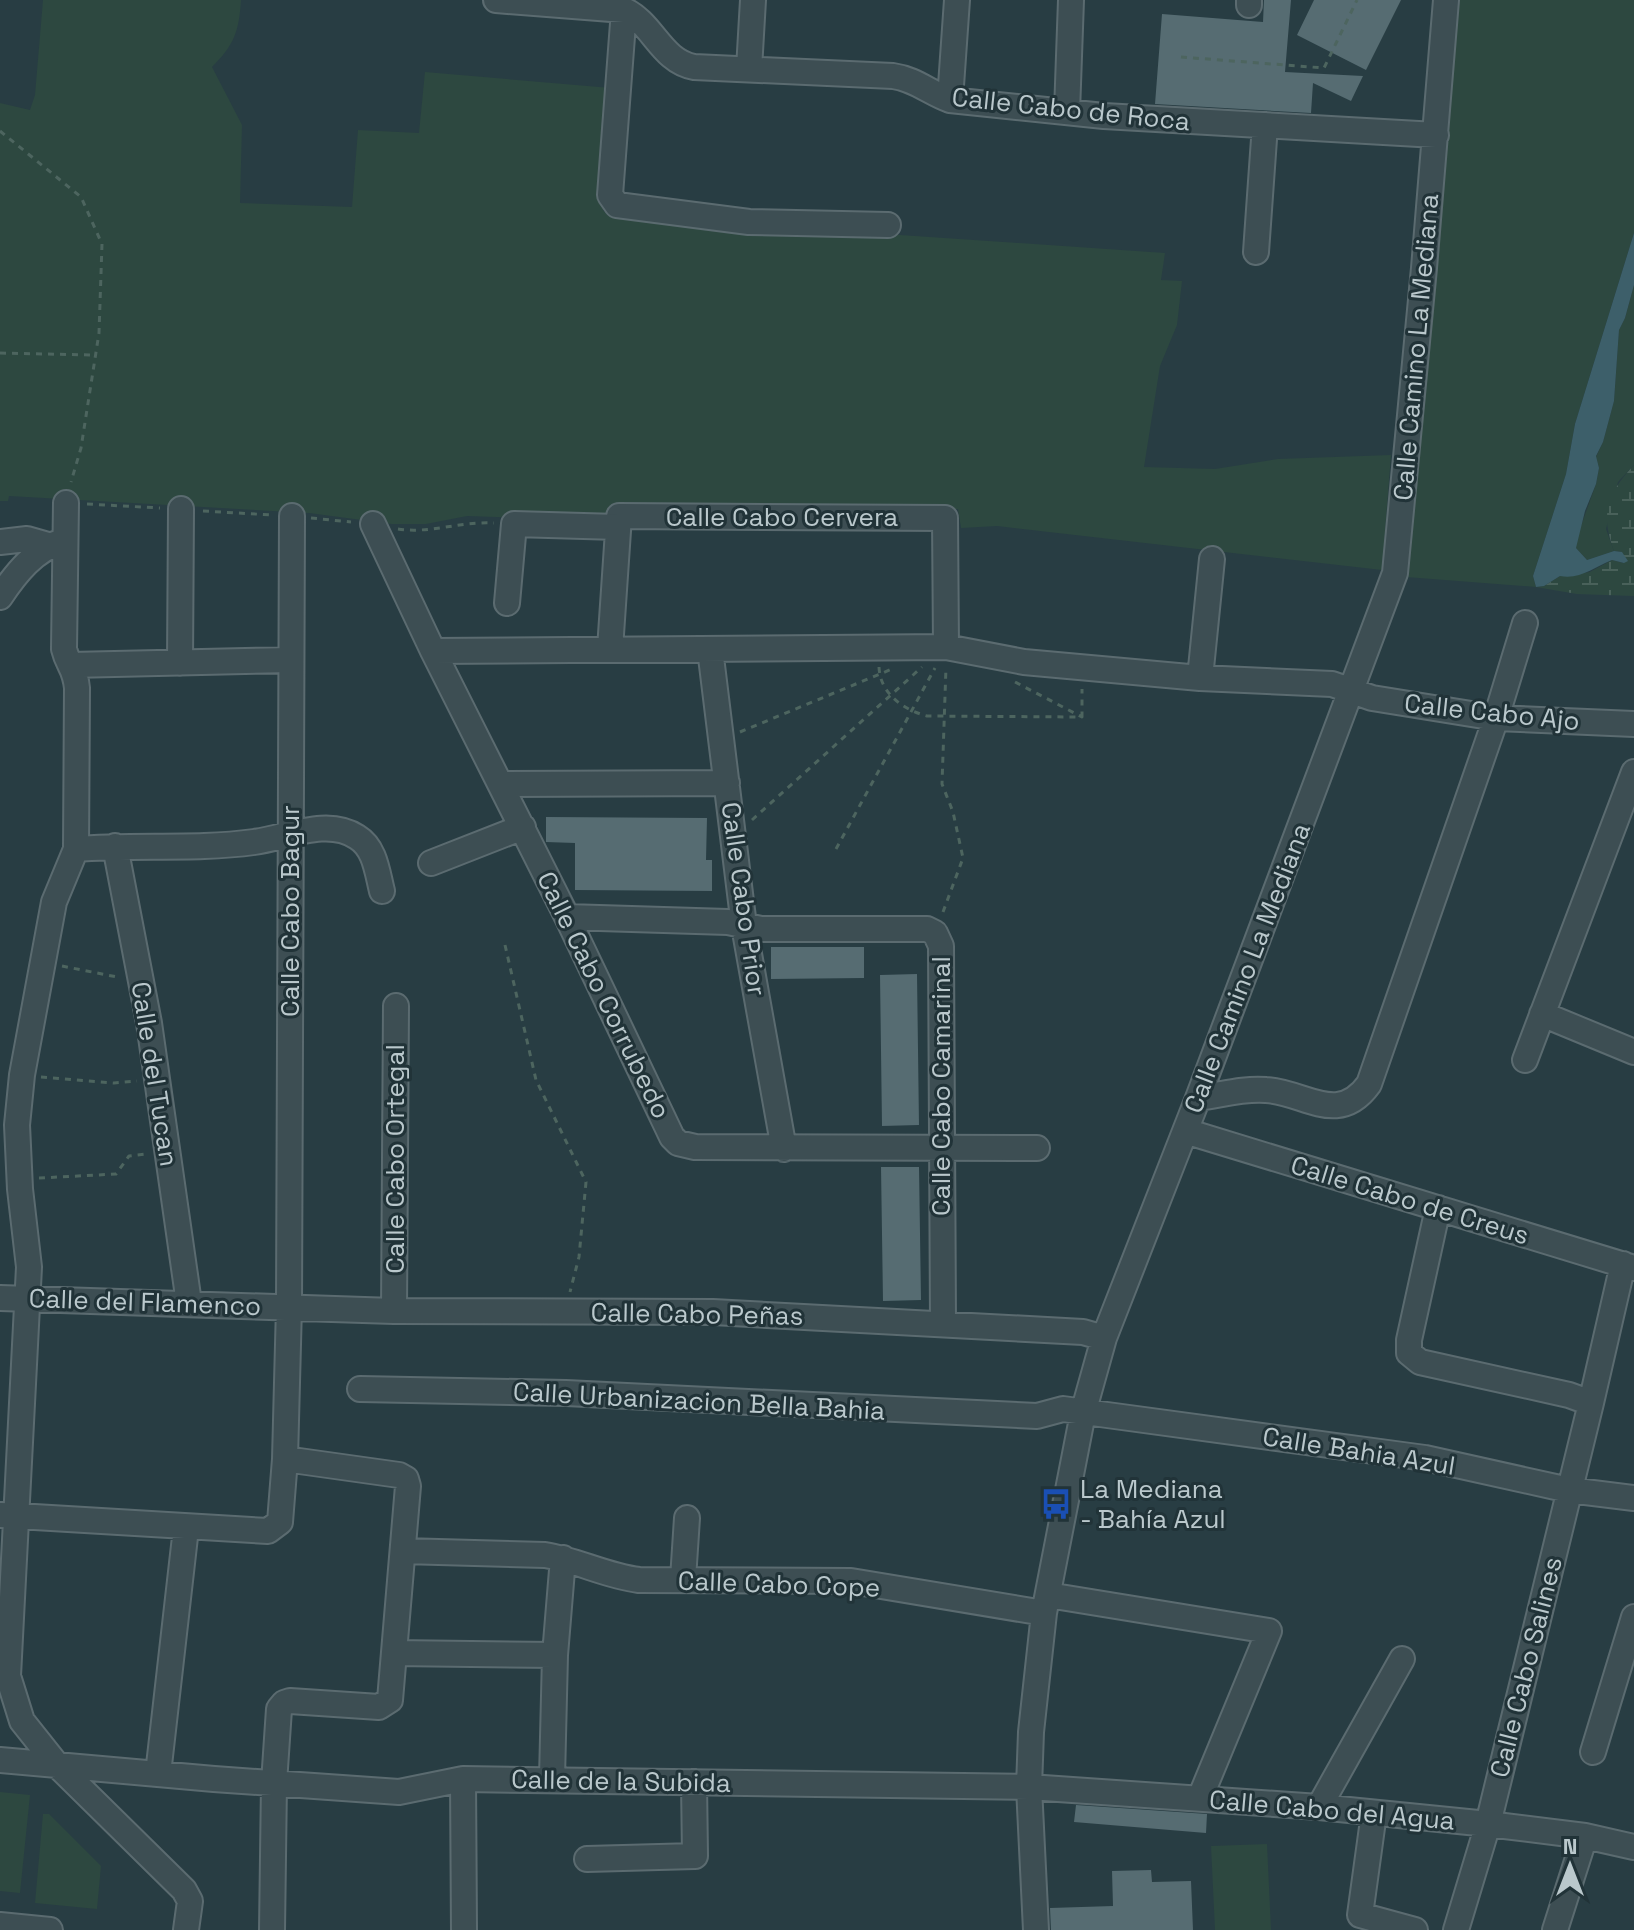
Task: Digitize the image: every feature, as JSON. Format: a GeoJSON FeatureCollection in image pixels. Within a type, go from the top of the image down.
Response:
{"type":"FeatureCollection","features":[{"type":"Feature","properties":{"kind":"street"},"geometry":{"type":"LineString","coordinates":[[496,0],[624,10],[610,195],[617,205],[749,222],[888,225]]}},
{"type":"Feature","properties":{"kind":"street"},"geometry":{"type":"LineString","coordinates":[[749,69],[753,0]]}},
{"type":"Feature","properties":{"kind":"street"},"geometry":{"type":"LineString","coordinates":[[950,100],[957,0]]}},
{"type":"Feature","properties":{"kind":"street"},"geometry":{"type":"LineString","coordinates":[[1067,112],[1071,0]]}},
{"type":"Feature","properties":{"kind":"street","name":"Calle Camino La Mediana"},"geometry":{"type":"LineString","coordinates":[[1036,1930],[1029,1787],[1031,1732],[1046,1604],[1081,1421],[1104,1338],[1198,1098],[1395,573],[1446,0]]}},
{"type":"Feature","properties":{"kind":"street","name":"Calle Cabo de Roca"},"geometry":{"type":"LineString","coordinates":[[624,10],[635,14],[680,65],[908,78],[950,100],[1067,112],[1436,135]]}},
{"type":"Feature","properties":{"kind":"street"},"geometry":{"type":"LineString","coordinates":[[1256,252],[1265,125]]}},
{"type":"Feature","properties":{"kind":"street"},"geometry":{"type":"LineString","coordinates":[[66,503],[56,543],[64,649],[76,671],[76,849],[54,902],[22,1075],[17,1125],[19,1179],[29,1267],[8,1516],[8,1676],[22,1721],[57,1765],[184,1890],[190,1901],[186,1930]]}},
{"type":"Feature","properties":{"kind":"street"},"geometry":{"type":"LineString","coordinates":[[180,663],[181,509]]}},
{"type":"Feature","properties":{"kind":"street","name":"Calle Cabo Bagur"},"geometry":{"type":"LineString","coordinates":[[186,1528],[268,1531],[282,1517],[289,1306],[292,516]]}},
{"type":"Feature","properties":{"kind":"street","name":"Calle Cabo Cervera"},"geometry":{"type":"LineString","coordinates":[[507,603],[514,524],[945,518],[946,647]]}},
{"type":"Feature","properties":{"kind":"street"},"geometry":{"type":"LineString","coordinates":[[610,649],[619,522]]}},
{"type":"Feature","properties":{"kind":"street","name":"Calle Cabo Corrubedo"},"geometry":{"type":"LineString","coordinates":[[373,524],[672,1137],[686,1146],[784,1149],[1037,1148]]}},
{"type":"Feature","properties":{"kind":"street"},"geometry":{"type":"LineString","coordinates":[[0,542],[27,539],[56,543]]}},
{"type":"Feature","properties":{"kind":"street"},"geometry":{"type":"LineString","coordinates":[[0,597],[17,572],[56,543]]}},
{"type":"Feature","properties":{"kind":"street"},"geometry":{"type":"LineString","coordinates":[[1200,678],[1212,559]]}},
{"type":"Feature","properties":{"kind":"street"},"geometry":{"type":"LineString","coordinates":[[1198,1098],[1247,1089],[1271,1090],[1328,1106],[1341,1105],[1362,1094],[1373,1073],[1496,718],[1525,623]]}},
{"type":"Feature","properties":{"kind":"street"},"geometry":{"type":"LineString","coordinates":[[433,651],[946,647],[1024,662],[1200,678],[1332,684],[1351,690]]}},
{"type":"Feature","properties":{"kind":"street","name":"Calle Cabo Prior"},"geometry":{"type":"LineString","coordinates":[[710,649],[744,926],[784,1149]]}},
{"type":"Feature","properties":{"kind":"street"},"geometry":{"type":"LineString","coordinates":[[71,665],[291,660]]}},
{"type":"Feature","properties":{"kind":"street","name":"Calle Cabo Ajo"},"geometry":{"type":"LineString","coordinates":[[1351,690],[1372,698],[1496,718],[1634,724]]}},
{"type":"Feature","properties":{"kind":"street"},"geometry":{"type":"LineString","coordinates":[[1525,1060],[1634,772]]}},
{"type":"Feature","properties":{"kind":"street"},"geometry":{"type":"LineString","coordinates":[[502,784],[727,783]]}},
{"type":"Feature","properties":{"kind":"street"},"geometry":{"type":"LineString","coordinates":[[431,863],[523,827]]}},
{"type":"Feature","properties":{"kind":"street"},"geometry":{"type":"LineString","coordinates":[[76,849],[220,845],[257,842],[308,830],[336,830],[356,835],[370,849],[382,891]]}},
{"type":"Feature","properties":{"kind":"street","name":"Calle del Tucan"},"geometry":{"type":"LineString","coordinates":[[115,846],[157,1079],[189,1303]]}},
{"type":"Feature","properties":{"kind":"street","name":"Calle Cabo Camarinal"},"geometry":{"type":"LineString","coordinates":[[567,917],[728,922],[761,929],[927,929],[935,933],[941,946],[943,1322]]}},
{"type":"Feature","properties":{"kind":"street","name":"Calle Cabo Ortegal"},"geometry":{"type":"LineString","coordinates":[[394,1311],[396,1006]]}},
{"type":"Feature","properties":{"kind":"street"},"geometry":{"type":"LineString","coordinates":[[1542,1014],[1634,1052]]}},
{"type":"Feature","properties":{"kind":"street","name":"Calle Cabo de Creus"},"geometry":{"type":"LineString","coordinates":[[1185,1131],[1628,1266]]}},
{"type":"Feature","properties":{"kind":"street"},"geometry":{"type":"LineString","coordinates":[[1438,1208],[1409,1340],[1409,1353],[1420,1362],[1569,1395],[1591,1403]]}},
{"type":"Feature","properties":{"kind":"street","name":"Calle Cabo Salines"},"geometry":{"type":"LineString","coordinates":[[1456,1930],[1488,1824],[1569,1490],[1628,1266]]}},
{"type":"Feature","properties":{"kind":"street","name":"Calle del Flamenco"},"geometry":{"type":"LineString","coordinates":[[0,1298],[289,1306]]}},
{"type":"Feature","properties":{"kind":"street","name":"Calle Cabo Peñas"},"geometry":{"type":"LineString","coordinates":[[289,1306],[394,1311],[713,1312],[943,1322],[1083,1332],[1104,1338]]}},
{"type":"Feature","properties":{"kind":"street","name":"Calle Urbanizacion Bella Bahia"},"geometry":{"type":"LineString","coordinates":[[360,1389],[566,1393],[1037,1416],[1063,1409],[1081,1421]]}},
{"type":"Feature","properties":{"kind":"street","name":"Calle Bahia Azul"},"geometry":{"type":"LineString","coordinates":[[1081,1421],[1425,1458],[1569,1490],[1634,1498]]}},
{"type":"Feature","properties":{"kind":"street"},"geometry":{"type":"LineString","coordinates":[[272,1930],[274,1783],[279,1712],[281,1706],[290,1701],[383,1706],[392,1696],[408,1486],[406,1479],[389,1473],[285,1459]]}},
{"type":"Feature","properties":{"kind":"street"},"geometry":{"type":"LineString","coordinates":[[8,1516],[186,1528],[158,1774]]}},
{"type":"Feature","properties":{"kind":"street"},"geometry":{"type":"LineString","coordinates":[[683,1579],[687,1518]]}},
{"type":"Feature","properties":{"kind":"street","name":"Calle Cabo Cope"},"geometry":{"type":"LineString","coordinates":[[403,1551],[545,1555],[617,1577],[639,1580],[851,1581],[1269,1631],[1200,1798]]}},
{"type":"Feature","properties":{"kind":"street"},"geometry":{"type":"LineString","coordinates":[[552,1778],[555,1655],[563,1558]]}},
{"type":"Feature","properties":{"kind":"street"},"geometry":{"type":"LineString","coordinates":[[1593,1752],[1632,1630]]}},
{"type":"Feature","properties":{"kind":"street"},"geometry":{"type":"LineString","coordinates":[[394,1653],[555,1655]]}},
{"type":"Feature","properties":{"kind":"street"},"geometry":{"type":"LineString","coordinates":[[1319,1807],[1402,1659]]}},
{"type":"Feature","properties":{"kind":"street","name":"Calle de la Subida"},"geometry":{"type":"LineString","coordinates":[[0,1760],[399,1792],[463,1779],[552,1778],[1029,1787]]}},
{"type":"Feature","properties":{"kind":"street"},"geometry":{"type":"LineString","coordinates":[[463,1779],[464,1930]]}},
{"type":"Feature","properties":{"kind":"street"},"geometry":{"type":"LineString","coordinates":[[587,1859],[695,1856],[694,1782]]}},
{"type":"Feature","properties":{"kind":"street","name":"Calle Cabo del Agua"},"geometry":{"type":"LineString","coordinates":[[1029,1787],[1319,1807],[1585,1836],[1634,1847]]}},
{"type":"Feature","properties":{"kind":"street"},"geometry":{"type":"LineString","coordinates":[[1374,1813],[1360,1915],[1415,1930]]}},
{"type":"Feature","properties":{"kind":"street"},"geometry":{"type":"LineString","coordinates":[[1555,1930],[1585,1836]]}},
{"type":"Feature","properties":{"kind":"street"},"geometry":{"type":"LineString","coordinates":[[0,1925],[50,1930]]}},
{"type":"Feature","properties":{"kind":"path"},"geometry":{"type":"LineString","coordinates":[[1181,57],[1324,68],[1357,0]]}},
{"type":"Feature","properties":{"kind":"path"},"geometry":{"type":"LineString","coordinates":[[0,131],[81,197],[102,244],[99,333],[81,448],[66,503]]}},
{"type":"Feature","properties":{"kind":"path"},"geometry":{"type":"LineString","coordinates":[[0,353],[95,355]]}},
{"type":"Feature","properties":{"kind":"path"},"geometry":{"type":"LineString","coordinates":[[734,837],[946,647]]}},
{"type":"Feature","properties":{"kind":"path"},"geometry":{"type":"LineString","coordinates":[[836,849],[946,647]]}},
{"type":"Feature","properties":{"kind":"path"},"geometry":{"type":"LineString","coordinates":[[935,933],[963,858],[953,812],[942,784],[946,647]]}},
{"type":"Feature","properties":{"kind":"path"},"geometry":{"type":"LineString","coordinates":[[878,648],[882,684],[911,712],[927,716],[1082,717],[1082,667]]}},
{"type":"Feature","properties":{"kind":"path"},"geometry":{"type":"LineString","coordinates":[[722,739],[893,669]]}},
{"type":"Feature","properties":{"kind":"path"},"geometry":{"type":"LineString","coordinates":[[505,945],[536,1080],[586,1182],[579,1257],[565,1311]]}},
{"type":"Feature","properties":{"kind":"path"},"geometry":{"type":"LineString","coordinates":[[43,963],[141,982]]}},
{"type":"Feature","properties":{"kind":"path"},"geometry":{"type":"LineString","coordinates":[[22,1075],[114,1083],[157,1079]]}},
{"type":"Feature","properties":{"kind":"path"},"geometry":{"type":"LineString","coordinates":[[19,1179],[116,1174],[129,1156],[167,1150]]}},
{"type":"Feature","properties":{"kind":"green space"},"geometry":{"type":"Polygon","coordinates":[[[43,0],[241,0],[234,37],[226,52],[212,67],[242,125],[240,203],[352,207],[358,130],[419,133],[425,72],[611,88],[603,198],[603,210],[608,216],[668,224],[856,232],[1165,253],[1161,280],[1182,281],[1177,325],[1160,366],[1144,467],[1215,469],[1278,459],[1391,455],[1382,570],[997,526],[961,528],[958,509],[611,509],[609,521],[467,516],[426,524],[392,524],[309,513],[9,496],[8,501],[0,501],[0,103],[30,110],[35,95],[43,0]]]}},
{"type":"Feature","properties":{"kind":"green space"},"geometry":{"type":"Polygon","coordinates":[[[1458,0],[1634,0],[1634,233],[1575,424],[1566,474],[1533,576],[1536,587],[1406,577],[1458,0]]]}},
{"type":"Feature","properties":{"kind":"green space"},"geometry":{"type":"Polygon","coordinates":[[[1634,285],[1634,465],[1618,482],[1606,529],[1614,551],[1587,560],[1576,548],[1576,540],[1596,484],[1599,468],[1596,457],[1614,401],[1619,330],[1634,285]]]}},
{"type":"Feature","properties":{"kind":"green space"},"geometry":{"type":"Polygon","coordinates":[[[1634,465],[1634,596],[1577,594],[1536,587],[1544,586],[1560,576],[1590,572],[1612,560],[1623,563],[1622,552],[1614,551],[1607,515],[1612,495],[1634,465]]]}},
{"type":"Feature","properties":{"kind":"green space"},"geometry":{"type":"Polygon","coordinates":[[[0,1792],[30,1795],[20,1893],[0,1891],[0,1792]]]}},
{"type":"Feature","properties":{"kind":"green space"},"geometry":{"type":"Polygon","coordinates":[[[43,1814],[49,1814],[101,1866],[97,1909],[35,1903],[43,1814]]]}},
{"type":"Feature","properties":{"kind":"green space"},"geometry":{"type":"Polygon","coordinates":[[[1267,1844],[1271,1930],[1215,1930],[1211,1846],[1267,1844]]]}},
{"type":"Feature","properties":{"kind":"water"},"geometry":{"type":"Polygon","coordinates":[[[1634,233],[1634,285],[1619,330],[1614,401],[1596,456],[1599,468],[1596,484],[1585,511],[1576,548],[1587,560],[1614,551],[1622,552],[1628,561],[1612,560],[1580,575],[1560,576],[1544,586],[1536,587],[1533,576],[1566,474],[1575,424],[1634,233]]]}},
{"type":"Feature","properties":{"kind":"building"},"geometry":{"type":"Polygon","coordinates":[[[1264,0],[1291,0],[1285,72],[1363,76],[1351,101],[1313,83],[1311,113],[1155,104],[1162,14],[1263,22],[1264,0]]]}},
{"type":"Feature","properties":{"kind":"building"},"geometry":{"type":"Polygon","coordinates":[[[1314,0],[1401,0],[1366,70],[1297,35],[1314,0]]]}},
{"type":"Feature","properties":{"kind":"building"},"geometry":{"type":"Polygon","coordinates":[[[546,817],[707,818],[706,860],[712,860],[712,891],[575,890],[575,843],[546,842],[546,817]]]}},
{"type":"Feature","properties":{"kind":"building"},"geometry":{"type":"Polygon","coordinates":[[[771,947],[864,947],[864,978],[771,979],[771,947]]]}},
{"type":"Feature","properties":{"kind":"building"},"geometry":{"type":"Polygon","coordinates":[[[917,974],[919,1125],[882,1126],[880,975],[917,974]]]}},
{"type":"Feature","properties":{"kind":"building"},"geometry":{"type":"Polygon","coordinates":[[[881,1167],[919,1167],[921,1300],[883,1301],[881,1167]]]}},
{"type":"Feature","properties":{"kind":"building"},"geometry":{"type":"Polygon","coordinates":[[[1076,1805],[1207,1814],[1206,1833],[1074,1822],[1076,1805]]]}},
{"type":"Feature","properties":{"kind":"building"},"geometry":{"type":"Polygon","coordinates":[[[1151,1870],[1152,1882],[1191,1881],[1193,1930],[1051,1930],[1050,1908],[1113,1906],[1112,1871],[1151,1870]]]}},
{"type":"Feature","properties":{"kind":"place","name":"La Mediana - Bahía Azul"},"geometry":{"type":"Point","coordinates":[1056,1504]}}]}
